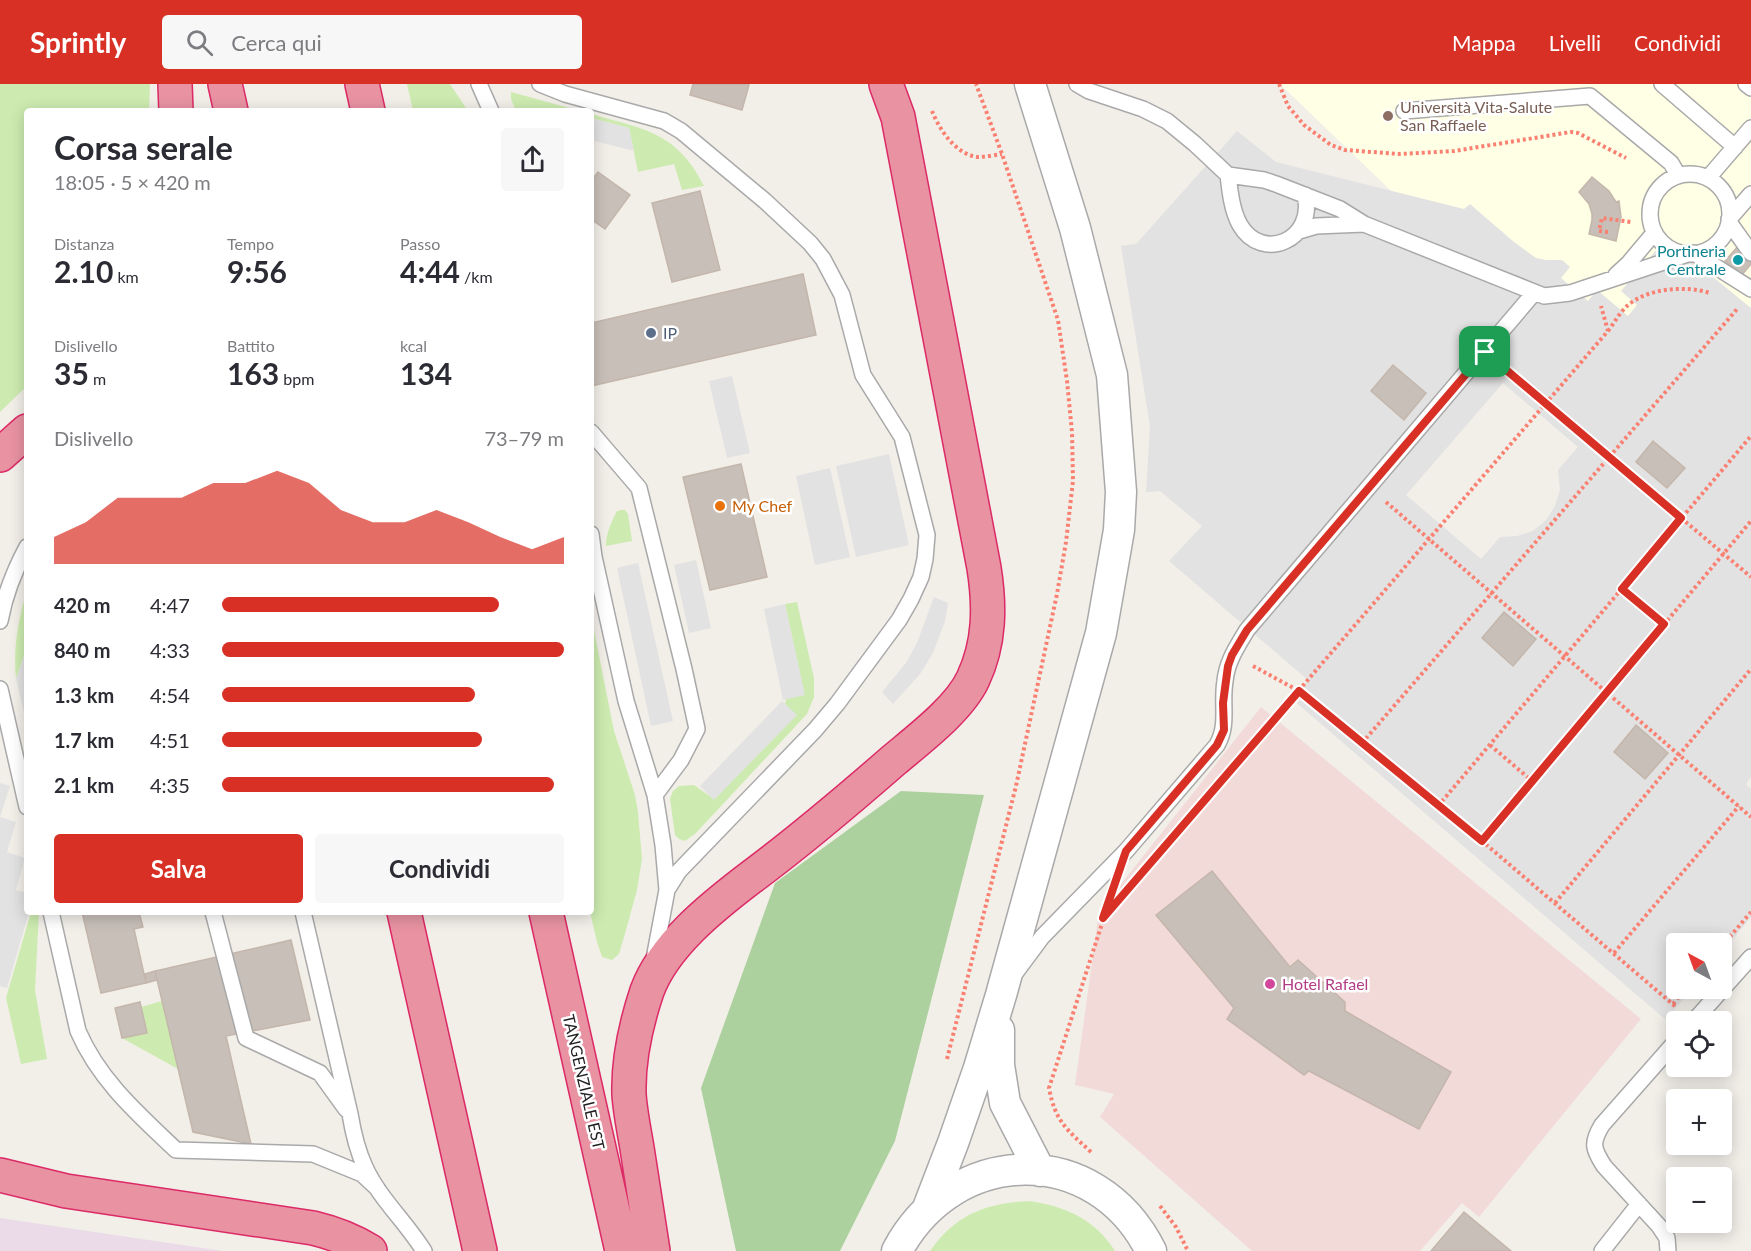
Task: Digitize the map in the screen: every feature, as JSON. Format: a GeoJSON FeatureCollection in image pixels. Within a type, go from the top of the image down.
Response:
{"type":"FeatureCollection","features":[{"type":"Feature","properties":{"kind":"highway"},"geometry":{"type":"LineString","coordinates":[[175,84],[176,108]]}},
{"type":"Feature","properties":{"kind":"highway"},"geometry":{"type":"LineString","coordinates":[[225,84],[230,108]]}},
{"type":"Feature","properties":{"kind":"highway"},"geometry":{"type":"LineString","coordinates":[[362,84],[367,108]]}},
{"type":"Feature","properties":{"kind":"highway"},"geometry":{"type":"LineString","coordinates":[[653,1251],[629,1094],[631,1055],[638,1022],[648,989],[664,959],[694,926],[731,893],[806,836],[940,720],[972,681],[984,647],[989,605],[985,577],[898,117],[886,84]]}},
{"type":"Feature","properties":{"kind":"highway"},"geometry":{"type":"LineString","coordinates":[[0,455],[24,434]]}},
{"type":"Feature","properties":{"kind":"highway"},"geometry":{"type":"LineString","coordinates":[[405,915],[480,1251]]}},
{"type":"Feature","properties":{"kind":"highway","name":"TANGENZIALE EST"},"geometry":{"type":"LineString","coordinates":[[547,915],[622,1251]]}},
{"type":"Feature","properties":{"kind":"highway"},"geometry":{"type":"LineString","coordinates":[[0,1175],[66,1191],[333,1232],[370,1251]]}},
{"type":"Feature","properties":{"kind":"street"},"geometry":{"type":"LineString","coordinates":[[928,1209],[971,1090],[1001,995],[1101,633],[1119,530],[1121,492],[1112,375],[1075,228],[1030,84]]}},
{"type":"Feature","properties":{"kind":"street"},"geometry":{"type":"LineString","coordinates":[[1001,995],[999,1065],[1005,1103],[1040,1171]]}},
{"type":"Feature","properties":{"kind":"street"},"geometry":{"type":"LineString","coordinates":[[897,1251],[916,1221],[956,1188],[988,1174],[1022,1170],[1040,1171],[1074,1179],[1104,1195],[1130,1218],[1151,1251]]}},
{"type":"Feature","properties":{"kind":"lane"},"geometry":{"type":"LineString","coordinates":[[479,84],[490,108]]}},
{"type":"Feature","properties":{"kind":"lane"},"geometry":{"type":"LineString","coordinates":[[540,84],[565,94],[664,121],[681,131],[765,201],[810,243],[823,259],[842,295],[863,375],[902,437],[927,535],[921,577],[911,599],[892,629],[815,730],[680,871],[667,890]]}},
{"type":"Feature","properties":{"kind":"lane"},"geometry":{"type":"LineString","coordinates":[[1077,84],[1089,91],[1143,109],[1167,121],[1195,144],[1228,176],[1235,213],[1248,235],[1258,241],[1269,244],[1280,243],[1299,231],[1307,214],[1305,195]]}},
{"type":"Feature","properties":{"kind":"lane"},"geometry":{"type":"LineString","coordinates":[[1662,84],[1735,147]]}},
{"type":"Feature","properties":{"kind":"lane"},"geometry":{"type":"LineString","coordinates":[[1746,84],[1751,88]]}},
{"type":"Feature","properties":{"kind":"lane"},"geometry":{"type":"LineString","coordinates":[[1404,111],[1590,96],[1671,163],[1678,175]]}},
{"type":"Feature","properties":{"kind":"lane"},"geometry":{"type":"LineString","coordinates":[[1708,178],[1751,128]]}},
{"type":"Feature","properties":{"kind":"lane"},"geometry":{"type":"LineString","coordinates":[[1228,176],[1264,180],[1305,195],[1340,209],[1364,224],[1544,296],[1570,293],[1611,279],[1691,254],[1706,250],[1716,244],[1724,234],[1730,209],[1726,196],[1719,186],[1708,178],[1695,174],[1678,175],[1666,182],[1654,195],[1649,214],[1654,233],[1671,250],[1691,254],[1751,289]]}},
{"type":"Feature","properties":{"kind":"lane"},"geometry":{"type":"LineString","coordinates":[[1729,220],[1751,194]]}},
{"type":"Feature","properties":{"kind":"lane"},"geometry":{"type":"LineString","coordinates":[[1729,220],[1751,253]]}},
{"type":"Feature","properties":{"kind":"lane"},"geometry":{"type":"LineString","coordinates":[[1299,231],[1316,226],[1364,224]]}},
{"type":"Feature","properties":{"kind":"lane"},"geometry":{"type":"LineString","coordinates":[[1611,279],[1628,264],[1654,233]]}},
{"type":"Feature","properties":{"kind":"lane"},"geometry":{"type":"LineString","coordinates":[[1001,995],[1042,937],[1126,851],[1217,745],[1225,725],[1223,703],[1225,680],[1232,655],[1247,630],[1534,293]]}},
{"type":"Feature","properties":{"kind":"lane"},"geometry":{"type":"LineString","coordinates":[[594,436],[639,488],[697,729],[681,760],[655,795]]}},
{"type":"Feature","properties":{"kind":"lane"},"geometry":{"type":"LineString","coordinates":[[0,621],[4,600],[24,553]]}},
{"type":"Feature","properties":{"kind":"lane"},"geometry":{"type":"LineString","coordinates":[[594,557],[626,701],[655,795],[663,845],[667,890],[648,989]]}},
{"type":"Feature","properties":{"kind":"lane"},"geometry":{"type":"LineString","coordinates":[[0,689],[24,794]]}},
{"type":"Feature","properties":{"kind":"lane"},"geometry":{"type":"LineString","coordinates":[[52,915],[78,1031],[86,1048],[106,1080],[118,1094],[176,1150],[313,1154],[362,1174],[377,1188]]}},
{"type":"Feature","properties":{"kind":"lane"},"geometry":{"type":"LineString","coordinates":[[214,915],[246,1038],[320,1074],[350,1114]]}},
{"type":"Feature","properties":{"kind":"lane"},"geometry":{"type":"LineString","coordinates":[[304,915],[355,1141],[364,1166],[377,1188],[424,1251]]}},
{"type":"Feature","properties":{"kind":"lane"},"geometry":{"type":"LineString","coordinates":[[1703,1011],[1751,957]]}},
{"type":"Feature","properties":{"kind":"lane"},"geometry":{"type":"LineString","coordinates":[[1666,1052],[1602,1125],[1595,1136],[1594,1145],[1604,1166],[1659,1226],[1667,1238],[1668,1251]]}},
{"type":"Feature","properties":{"kind":"lane"},"geometry":{"type":"LineString","coordinates":[[1602,1251],[1639,1204]]}},
{"type":"Feature","properties":{"kind":"path"},"geometry":{"type":"LineString","coordinates":[[1279,84],[1288,106],[1311,132],[1331,145],[1345,150],[1400,154],[1454,151],[1571,132],[1578,133],[1628,159]]}},
{"type":"Feature","properties":{"kind":"path"},"geometry":{"type":"LineString","coordinates":[[928,100],[936,123],[957,147],[977,157],[1002,154]]}},
{"type":"Feature","properties":{"kind":"path"},"geometry":{"type":"LineString","coordinates":[[1608,232],[1599,231],[1602,218],[1631,222]]}},
{"type":"Feature","properties":{"kind":"path"},"geometry":{"type":"LineString","coordinates":[[1103,918],[1546,404],[1626,307],[1647,295],[1682,288],[1718,295]]}},
{"type":"Feature","properties":{"kind":"path"},"geometry":{"type":"LineString","coordinates":[[1733,303],[1745,312]]}},
{"type":"Feature","properties":{"kind":"path"},"geometry":{"type":"LineString","coordinates":[[1600,305],[1608,331]]}},
{"type":"Feature","properties":{"kind":"path"},"geometry":{"type":"LineString","coordinates":[[1362,743],[1738,307]]}},
{"type":"Feature","properties":{"kind":"path"},"geometry":{"type":"LineString","coordinates":[[1485,352],[1751,577]]}},
{"type":"Feature","properties":{"kind":"path"},"geometry":{"type":"LineString","coordinates":[[1438,806],[1751,436]]}},
{"type":"Feature","properties":{"kind":"path"},"geometry":{"type":"LineString","coordinates":[[1369,487],[1751,817]]}},
{"type":"Feature","properties":{"kind":"path"},"geometry":{"type":"LineString","coordinates":[[1482,841],[1751,521]]}},
{"type":"Feature","properties":{"kind":"path"},"geometry":{"type":"LineString","coordinates":[[1622,589],[1664,624]]}},
{"type":"Feature","properties":{"kind":"path"},"geometry":{"type":"LineString","coordinates":[[1232,655],[1299,691],[1482,841],[1678,1009],[1684,1002]]}},
{"type":"Feature","properties":{"kind":"path"},"geometry":{"type":"LineString","coordinates":[[1555,903],[1751,669]]}},
{"type":"Feature","properties":{"kind":"path"},"geometry":{"type":"LineString","coordinates":[[1490,745],[1532,781]]}},
{"type":"Feature","properties":{"kind":"path"},"geometry":{"type":"LineString","coordinates":[[1614,953],[1739,806]]}},
{"type":"Feature","properties":{"kind":"path"},"geometry":{"type":"LineString","coordinates":[[1099,1157],[1092,1154],[1062,1124],[1052,1102],[1049,1088],[1126,851]]}},
{"type":"Feature","properties":{"kind":"path"},"geometry":{"type":"LineString","coordinates":[[1732,934],[1751,912]]}},
{"type":"Feature","properties":{"kind":"path"},"geometry":{"type":"LineString","coordinates":[[1672,1004],[1676,999]]}},
{"type":"Feature","properties":{"kind":"path"},"geometry":{"type":"LineString","coordinates":[[1157,1203],[1176,1227],[1188,1251]]}},
{"type":"Feature","properties":{"kind":"shaded area"},"geometry":{"type":"Polygon","coordinates":[[[1280,84],[1751,84],[1751,537],[1280,84]]]}},
{"type":"Feature","properties":{"kind":"shaded area"},"geometry":{"type":"Polygon","coordinates":[[[594,119],[629,128],[634,151],[594,141],[594,119]]]}},
{"type":"Feature","properties":{"kind":"shaded area"},"geometry":{"type":"Polygon","coordinates":[[[1237,131],[1276,162],[1464,209],[1470,204],[1536,258],[1562,260],[1570,267],[1561,278],[1588,301],[1597,290],[1628,316],[1637,305],[1621,291],[1658,248],[1685,254],[1751,308],[1751,777],[1746,784],[1751,789],[1751,917],[1732,941],[1732,933],[1666,933],[1666,999],[1684,999],[1674,1011],[1666,1011],[1666,1020],[1292,699],[1308,680],[1169,561],[1202,526],[1160,491],[1146,492],[1150,426],[1121,246],[1136,244],[1237,131]],[[1394,365],[1371,391],[1404,420],[1426,393],[1394,365]],[[1503,383],[1406,495],[1481,559],[1500,537],[1517,536],[1533,531],[1546,520],[1555,506],[1560,490],[1558,470],[1578,447],[1503,383]],[[1653,441],[1636,462],[1668,488],[1685,468],[1653,441]],[[1504,612],[1482,638],[1513,666],[1536,639],[1504,612]],[[1636,726],[1614,752],[1646,778],[1668,753],[1636,726]]]}},
{"type":"Feature","properties":{"kind":"shaded area"},"geometry":{"type":"Polygon","coordinates":[[[732,376],[750,453],[727,458],[709,381],[732,376]]]}},
{"type":"Feature","properties":{"kind":"shaded area"},"geometry":{"type":"Polygon","coordinates":[[[889,454],[909,545],[856,557],[836,466],[889,454]]]}},
{"type":"Feature","properties":{"kind":"shaded area"},"geometry":{"type":"Polygon","coordinates":[[[830,468],[850,557],[815,565],[796,476],[830,468]]]}},
{"type":"Feature","properties":{"kind":"shaded area"},"geometry":{"type":"Polygon","coordinates":[[[696,560],[711,628],[689,633],[674,565],[696,560]]]}},
{"type":"Feature","properties":{"kind":"shaded area"},"geometry":{"type":"Polygon","coordinates":[[[638,563],[673,721],[651,726],[617,568],[638,563]]]}},
{"type":"Feature","properties":{"kind":"shaded area"},"geometry":{"type":"Polygon","coordinates":[[[934,597],[948,603],[945,621],[933,653],[920,674],[893,704],[882,692],[906,663],[917,643],[934,597]]]}},
{"type":"Feature","properties":{"kind":"shaded area"},"geometry":{"type":"Polygon","coordinates":[[[785,604],[805,695],[783,700],[764,609],[785,604]]]}},
{"type":"Feature","properties":{"kind":"shaded area"},"geometry":{"type":"Polygon","coordinates":[[[24,656],[24,712],[16,679],[24,656]]]}},
{"type":"Feature","properties":{"kind":"shaded area"},"geometry":{"type":"Polygon","coordinates":[[[782,701],[797,715],[714,800],[700,786],[782,701]]]}},
{"type":"Feature","properties":{"kind":"shaded area"},"geometry":{"type":"Polygon","coordinates":[[[1261,707],[1641,1019],[1479,1217],[1462,1203],[1420,1251],[1252,1251],[1100,1117],[1114,1094],[1075,1085],[1099,912],[1261,707]]]}},
{"type":"Feature","properties":{"kind":"shaded area"},"geometry":{"type":"Polygon","coordinates":[[[0,783],[10,786],[0,817],[0,783]]]}},
{"type":"Feature","properties":{"kind":"shaded area"},"geometry":{"type":"Polygon","coordinates":[[[0,817],[16,822],[7,852],[24,858],[16,890],[24,892],[24,915],[28,915],[7,988],[0,986],[0,817]]]}},
{"type":"Feature","properties":{"kind":"shaded area"},"geometry":{"type":"Polygon","coordinates":[[[0,1218],[223,1251],[0,1251],[0,1218]]]}},
{"type":"Feature","properties":{"kind":"green space"},"geometry":{"type":"Polygon","coordinates":[[[0,84],[150,84],[149,108],[24,108],[24,389],[0,412],[0,84]]]}},
{"type":"Feature","properties":{"kind":"green space"},"geometry":{"type":"Polygon","coordinates":[[[407,84],[450,84],[466,108],[412,108],[407,84]]]}},
{"type":"Feature","properties":{"kind":"green space"},"geometry":{"type":"Polygon","coordinates":[[[511,92],[569,108],[515,108],[511,92]]]}},
{"type":"Feature","properties":{"kind":"green space"},"geometry":{"type":"Polygon","coordinates":[[[594,115],[643,129],[670,143],[694,168],[704,186],[682,190],[674,164],[638,172],[629,128],[594,119],[594,115]]]}},
{"type":"Feature","properties":{"kind":"green space"},"geometry":{"type":"Polygon","coordinates":[[[625,510],[628,514],[632,541],[606,546],[611,524],[617,511],[625,510]]]}},
{"type":"Feature","properties":{"kind":"green space"},"geometry":{"type":"Polygon","coordinates":[[[24,601],[24,656],[16,679],[15,656],[24,601]]]}},
{"type":"Feature","properties":{"kind":"green space"},"geometry":{"type":"Polygon","coordinates":[[[797,602],[814,678],[814,697],[807,714],[695,834],[685,841],[679,839],[675,835],[670,799],[673,791],[679,786],[694,785],[714,799],[796,715],[785,704],[786,699],[804,694],[785,604],[797,602]]]}},
{"type":"Feature","properties":{"kind":"green space"},"geometry":{"type":"Polygon","coordinates":[[[594,630],[614,731],[635,795],[642,859],[637,890],[619,954],[612,960],[602,957],[591,915],[594,915],[594,630]]]}},
{"type":"Feature","properties":{"kind":"green space"},"geometry":{"type":"Polygon","coordinates":[[[901,791],[984,795],[895,1141],[840,1251],[736,1251],[701,1088],[775,883],[901,791]]]}},
{"type":"Feature","properties":{"kind":"green space"},"geometry":{"type":"Polygon","coordinates":[[[30,915],[39,915],[35,990],[47,1059],[21,1064],[6,998],[30,915]]]}},
{"type":"Feature","properties":{"kind":"green space"},"geometry":{"type":"Polygon","coordinates":[[[162,1001],[178,1069],[122,1038],[147,1033],[141,1007],[162,1001]]]}},
{"type":"Feature","properties":{"kind":"green space"},"geometry":{"type":"Polygon","coordinates":[[[1030,1201],[1056,1207],[1078,1216],[1098,1231],[1115,1251],[930,1251],[951,1228],[974,1213],[1000,1204],[1030,1201]]]}},
{"type":"Feature","properties":{"kind":"building"},"geometry":{"type":"Polygon","coordinates":[[[693,84],[749,85],[742,110],[690,95],[693,84]]]}},
{"type":"Feature","properties":{"kind":"building"},"geometry":{"type":"Polygon","coordinates":[[[598,172],[630,195],[605,229],[594,221],[594,177],[598,172]]]}},
{"type":"Feature","properties":{"kind":"building"},"geometry":{"type":"Polygon","coordinates":[[[1592,177],[1609,191],[1616,202],[1619,201],[1621,217],[1616,241],[1589,234],[1592,214],[1589,204],[1579,192],[1592,177]]]}},
{"type":"Feature","properties":{"kind":"building"},"geometry":{"type":"Polygon","coordinates":[[[700,191],[720,270],[672,282],[652,203],[700,191]]]}},
{"type":"Feature","properties":{"kind":"building","name":"Portineria Centrale"},"geometry":{"type":"Polygon","coordinates":[[[1738,246],[1751,258],[1751,264],[1741,276],[1725,261],[1738,246]]]}},
{"type":"Feature","properties":{"kind":"building"},"geometry":{"type":"Polygon","coordinates":[[[803,274],[816,335],[594,385],[594,322],[803,274]]]}},
{"type":"Feature","properties":{"kind":"building"},"geometry":{"type":"Polygon","coordinates":[[[1393,365],[1426,393],[1404,420],[1371,391],[1393,365]]]}},
{"type":"Feature","properties":{"kind":"building"},"geometry":{"type":"Polygon","coordinates":[[[1653,441],[1685,468],[1667,488],[1636,462],[1653,441]]]}},
{"type":"Feature","properties":{"kind":"building","name":"My Chef"},"geometry":{"type":"Polygon","coordinates":[[[741,464],[767,577],[710,590],[683,477],[741,464]]]}},
{"type":"Feature","properties":{"kind":"building"},"geometry":{"type":"Polygon","coordinates":[[[1504,612],[1536,639],[1513,666],[1482,638],[1504,612]]]}},
{"type":"Feature","properties":{"kind":"building"},"geometry":{"type":"Polygon","coordinates":[[[1636,725],[1668,753],[1645,779],[1614,752],[1636,725]]]}},
{"type":"Feature","properties":{"kind":"building","name":"Hotel Rafael"},"geometry":{"type":"Polygon","coordinates":[[[1212,871],[1290,967],[1298,960],[1345,1002],[1345,1011],[1451,1072],[1419,1129],[1309,1071],[1304,1075],[1227,1019],[1234,1008],[1156,915],[1212,871]]]}},
{"type":"Feature","properties":{"kind":"building"},"geometry":{"type":"Polygon","coordinates":[[[83,915],[140,915],[143,927],[134,929],[146,983],[101,993],[83,915]]]}},
{"type":"Feature","properties":{"kind":"building"},"geometry":{"type":"Polygon","coordinates":[[[291,940],[310,1020],[226,1036],[251,1144],[193,1132],[155,971],[291,940]]]}},
{"type":"Feature","properties":{"kind":"building"},"geometry":{"type":"Polygon","coordinates":[[[155,971],[157,980],[146,983],[145,974],[155,971]]]}},
{"type":"Feature","properties":{"kind":"building"},"geometry":{"type":"Polygon","coordinates":[[[140,1002],[147,1033],[122,1038],[115,1008],[140,1002]]]}},
{"type":"Feature","properties":{"kind":"building"},"geometry":{"type":"Polygon","coordinates":[[[1464,1212],[1511,1251],[1431,1251],[1464,1212]]]}},
{"type":"Feature","properties":{"kind":"place","name":"Università Vita-Salute San Raffaele"},"geometry":{"type":"Point","coordinates":[1388,116]}},
{"type":"Feature","properties":{"kind":"place","name":"Portineria Centrale"},"geometry":{"type":"Point","coordinates":[1738,260]}},
{"type":"Feature","properties":{"kind":"place","name":"IP"},"geometry":{"type":"Point","coordinates":[651,333]}},
{"type":"Feature","properties":{"kind":"place","name":"My Chef"},"geometry":{"type":"Point","coordinates":[720,506]}},
{"type":"Feature","properties":{"kind":"place","name":"Hotel Rafael"},"geometry":{"type":"Point","coordinates":[1270,984]}},
{"type":"Feature","properties":{"kind":"route"},"geometry":{"type":"LineString","coordinates":[[1485,352],[1681,518],[1622,589],[1664,624],[1482,841],[1299,691],[1103,918],[1126,851],[1217,745],[1222,736],[1225,725],[1223,703],[1228,666],[1247,630],[1485,352]]}}]}
